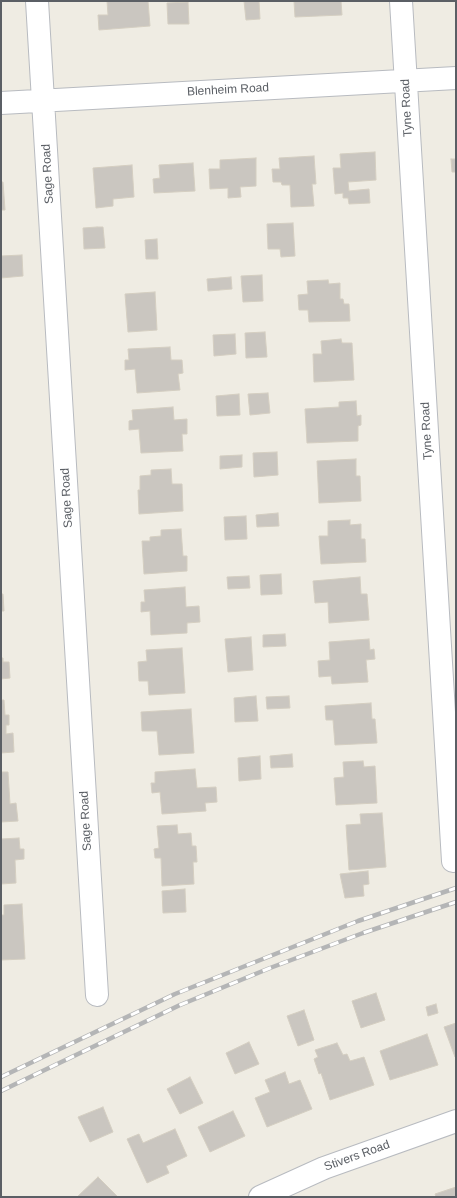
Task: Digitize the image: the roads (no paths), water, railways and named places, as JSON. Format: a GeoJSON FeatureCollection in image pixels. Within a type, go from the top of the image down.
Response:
{"type":"FeatureCollection","features":[{"type":"Feature","properties":{"kind":"street","name":"Sage Road"},"geometry":{"type":"LineString","coordinates":[[37,1],[97,995]]}},
{"type":"Feature","properties":{"kind":"street","name":"Tyne Road"},"geometry":{"type":"LineString","coordinates":[[401,1],[453,861]]}},
{"type":"Feature","properties":{"kind":"street","name":"Blenheim Road"},"geometry":{"type":"LineString","coordinates":[[1,103],[456,78]]}},
{"type":"Feature","properties":{"kind":"street","name":"Stivers Road"},"geometry":{"type":"LineString","coordinates":[[260,1197],[324,1168],[456,1121]]}},
{"type":"Feature","properties":{"kind":"railway"},"geometry":{"type":"LineString","coordinates":[[1,1077],[175,994],[358,921],[456,888]]}},
{"type":"Feature","properties":{"kind":"railway"},"geometry":{"type":"LineString","coordinates":[[1,1091],[180,1005],[270,968],[363,933],[456,902]]}}]}
